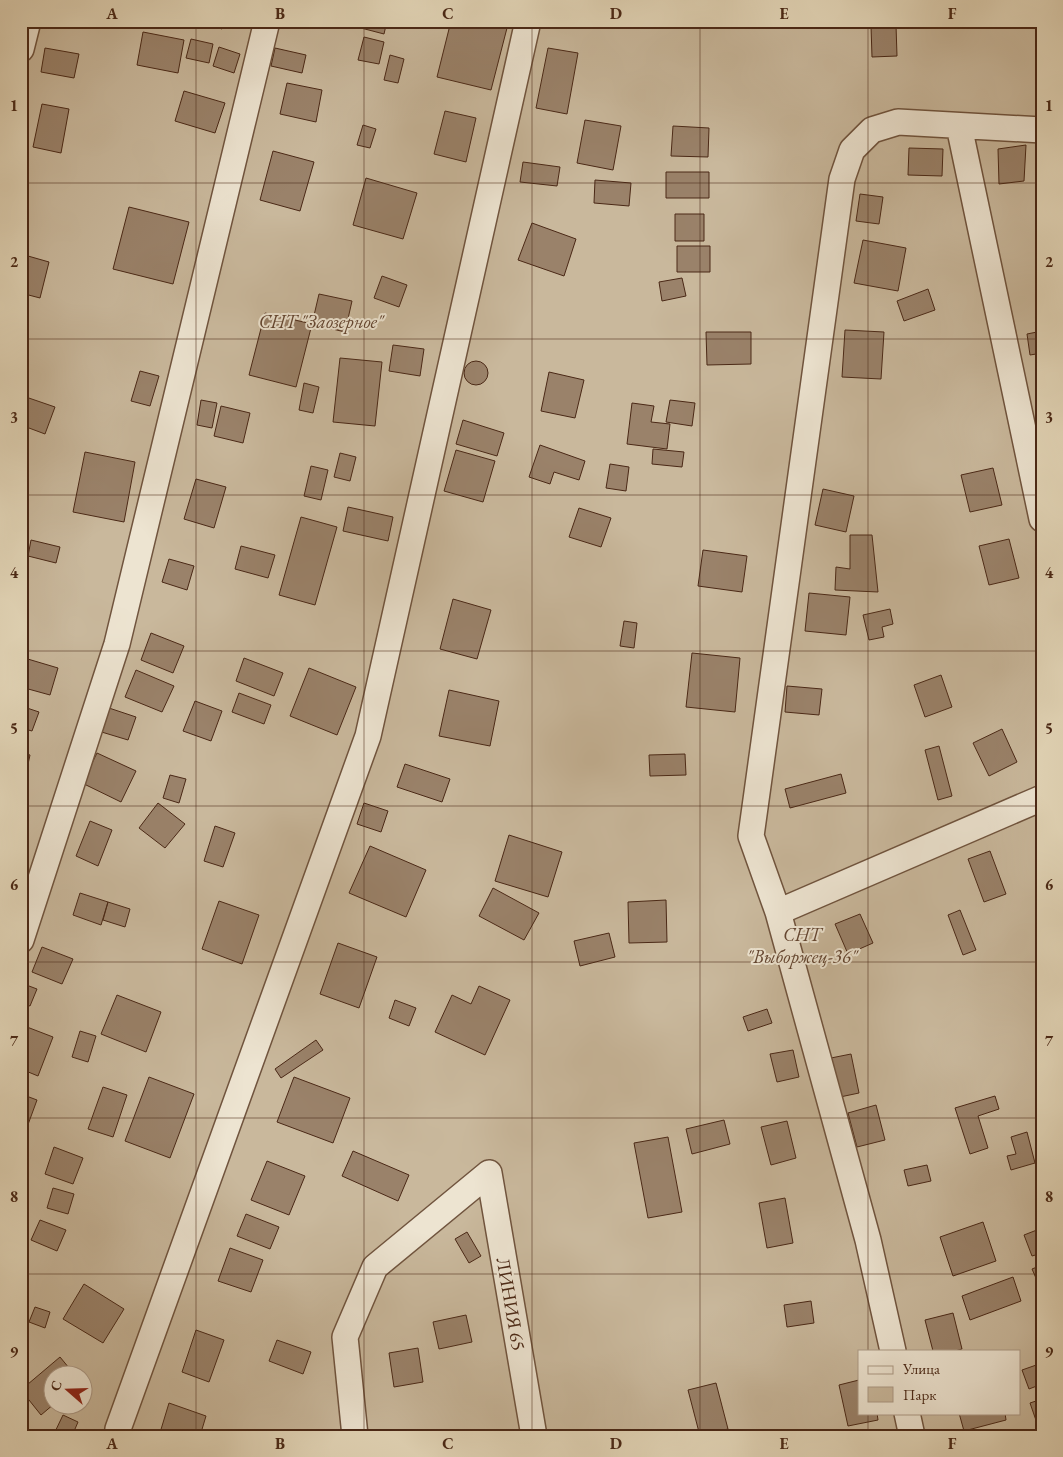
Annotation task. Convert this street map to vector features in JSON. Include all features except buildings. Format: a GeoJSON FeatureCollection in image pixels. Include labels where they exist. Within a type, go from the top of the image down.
{"type":"FeatureCollection","features":[{"type":"Feature","properties":{"kind":"street"},"geometry":{"type":"LineString","coordinates":[[21,49],[28,21]]}},
{"type":"Feature","properties":{"kind":"street"},"geometry":{"type":"LineString","coordinates":[[21,940],[116,644],[267,21]]}},
{"type":"Feature","properties":{"kind":"street"},"geometry":{"type":"LineString","coordinates":[[117,1436],[368,736],[528,21]]}},
{"type":"Feature","properties":{"kind":"street"},"geometry":{"type":"LineString","coordinates":[[893,1350],[868,1240],[778,912],[751,836],[842,178],[852,150],[872,130],[898,122],[1042,130]]}},
{"type":"Feature","properties":{"kind":"street"},"geometry":{"type":"LineString","coordinates":[[959,126],[1042,519]]}},
{"type":"Feature","properties":{"kind":"street"},"geometry":{"type":"LineString","coordinates":[[778,912],[1042,798]]}},
{"type":"Feature","properties":{"kind":"street","name":"ЛИНИЯ 65"},"geometry":{"type":"LineString","coordinates":[[354,1436],[345,1337],[376,1268],[489,1173],[534,1436]]}},
{"type":"Feature","properties":{"kind":"street"},"geometry":{"type":"LineString","coordinates":[[907,1414],[912,1436]]}},
{"type":"Feature","properties":{"kind":"green space"},"geometry":{"type":"Polygon","coordinates":[[[21,21],[1042,21],[1042,1436],[21,1436],[21,21]]]}},
{"type":"Feature","properties":{"kind":"park label","name":"СНТ \"Заозерное\""},"geometry":{"type":"Point","coordinates":[321,321]}},
{"type":"Feature","properties":{"kind":"park label","name":"СНТ \"Выборжец-36\""},"geometry":{"type":"Point","coordinates":[802,945]}}]}
